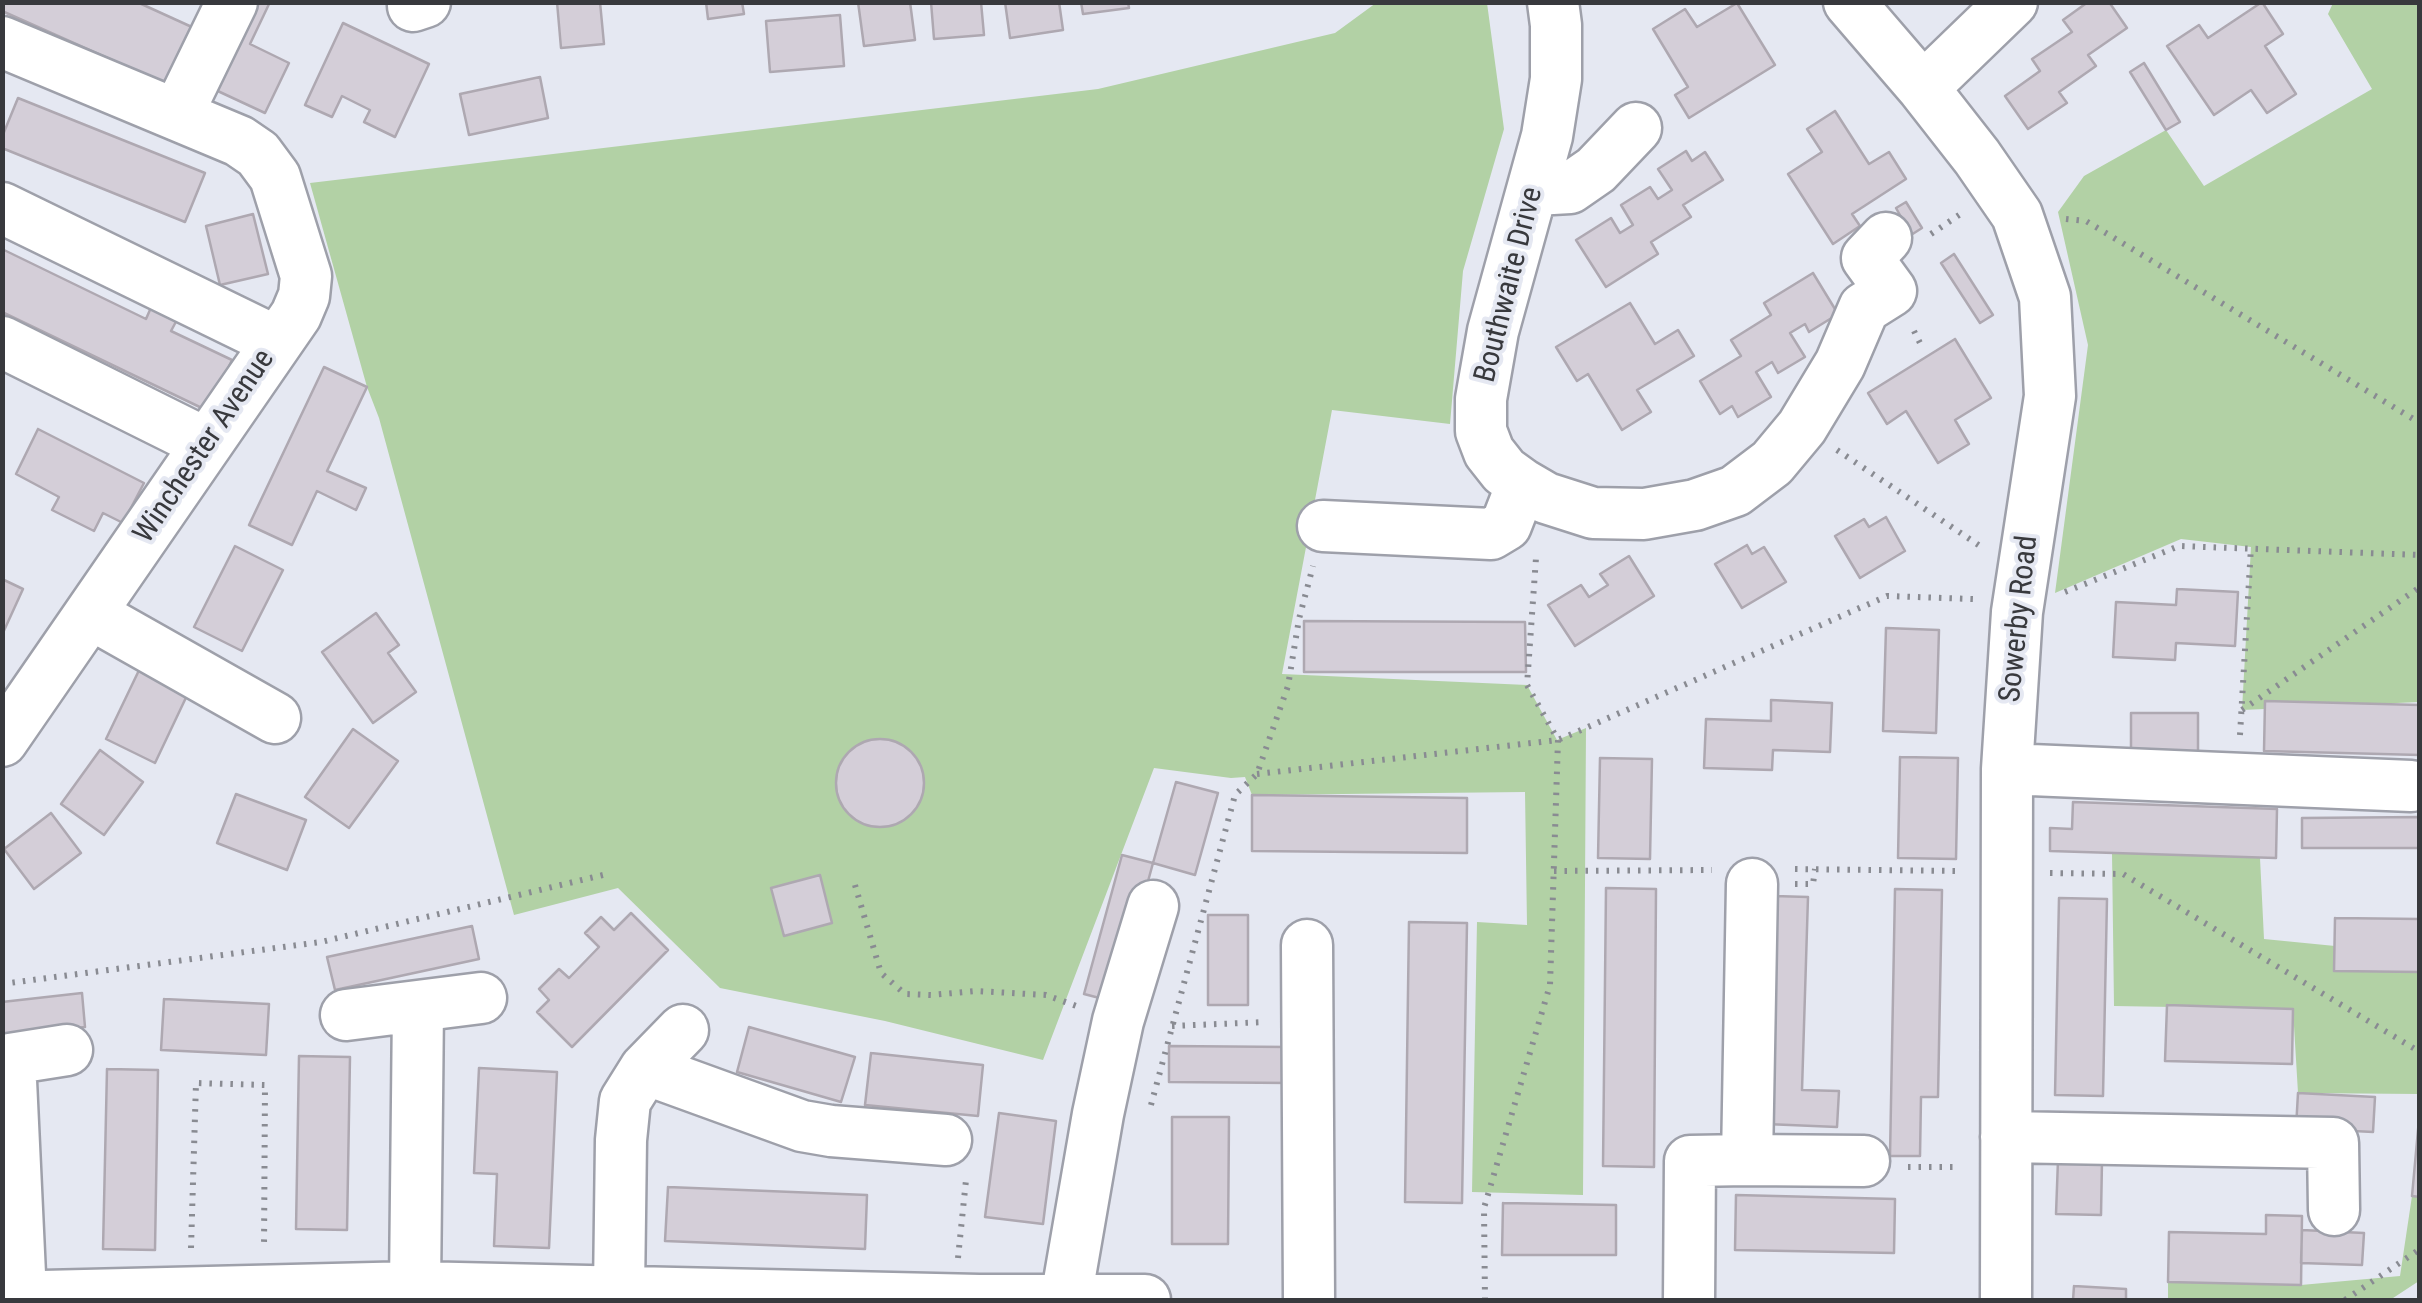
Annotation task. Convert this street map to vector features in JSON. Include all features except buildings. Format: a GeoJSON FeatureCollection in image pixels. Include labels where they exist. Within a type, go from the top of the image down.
{"type":"FeatureCollection","features":[{"type":"Feature","properties":{"kind":"street"},"geometry":{"type":"LineString","coordinates":[[2,42],[177,115],[232,2]]}},
{"type":"Feature","properties":{"kind":"street","name":"Bouthwaite Drive"},"geometry":{"type":"LineString","coordinates":[[1553,2],[1556,79],[1548,136],[1493,331],[1481,399],[1481,431],[1488,452],[1504,471],[1534,491],[1594,513],[1644,514],[1695,505],[1735,491],[1772,464],[1802,428],[1831,380],[1864,308],[1891,291],[1867,258],[1904,239]]}},
{"type":"Feature","properties":{"kind":"street","name":"Sowerby Road"},"geometry":{"type":"LineString","coordinates":[[1849,2],[1923,88],[2017,216],[2046,297],[2050,396],[2020,593],[2007,769],[2006,1300]]}},
{"type":"Feature","properties":{"kind":"street"},"geometry":{"type":"LineString","coordinates":[[1923,88],[2012,2]]}},
{"type":"Feature","properties":{"kind":"street","name":"Winchester Avenue"},"geometry":{"type":"LineString","coordinates":[[2,741],[277,342],[304,296],[306,276],[275,177],[258,154],[239,140],[177,115]]}},
{"type":"Feature","properties":{"kind":"street"},"geometry":{"type":"LineString","coordinates":[[1535,190],[1570,188],[1596,170],[1636,128]]}},
{"type":"Feature","properties":{"kind":"street"},"geometry":{"type":"LineString","coordinates":[[2,208],[277,342]]}},
{"type":"Feature","properties":{"kind":"street"},"geometry":{"type":"LineString","coordinates":[[2,342],[207,444]]}},
{"type":"Feature","properties":{"kind":"street"},"geometry":{"type":"LineString","coordinates":[[1323,526],[1492,534],[1506,525],[1534,491]]}},
{"type":"Feature","properties":{"kind":"street"},"geometry":{"type":"LineString","coordinates":[[91,614],[274,718]]}},
{"type":"Feature","properties":{"kind":"street"},"geometry":{"type":"LineString","coordinates":[[2007,769],[2410,786]]}},
{"type":"Feature","properties":{"kind":"street"},"geometry":{"type":"LineString","coordinates":[[1747,1160],[1752,884]]}},
{"type":"Feature","properties":{"kind":"street"},"geometry":{"type":"LineString","coordinates":[[1066,1299],[1118,1020],[1153,906]]}},
{"type":"Feature","properties":{"kind":"street"},"geometry":{"type":"LineString","coordinates":[[1307,945],[1309,1300]]}},
{"type":"Feature","properties":{"kind":"street"},"geometry":{"type":"LineString","coordinates":[[346,1016],[481,998]]}},
{"type":"Feature","properties":{"kind":"street"},"geometry":{"type":"LineString","coordinates":[[416,1287],[418,1007]]}},
{"type":"Feature","properties":{"kind":"street"},"geometry":{"type":"LineString","coordinates":[[620,1291],[625,1101],[645,1070],[683,1030]]}},
{"type":"Feature","properties":{"kind":"street"},"geometry":{"type":"LineString","coordinates":[[67,1050],[6,1060],[12,1296],[416,1287],[537,1295],[620,1291],[954,1300],[1145,1300]]}},
{"type":"Feature","properties":{"kind":"street"},"geometry":{"type":"LineString","coordinates":[[645,1070],[802,1126],[832,1132],[946,1140]]}},
{"type":"Feature","properties":{"kind":"street"},"geometry":{"type":"LineString","coordinates":[[2006,1152],[2332,1143],[2334,1210]]}},
{"type":"Feature","properties":{"kind":"street"},"geometry":{"type":"LineString","coordinates":[[1689,1300],[1690,1161],[1864,1161]]}},
{"type":"Feature","properties":{"kind":"path"},"geometry":{"type":"LineString","coordinates":[[1904,239],[1972,206],[2017,216],[2086,221],[2420,423]]}},
{"type":"Feature","properties":{"kind":"path"},"geometry":{"type":"LineString","coordinates":[[1869,472],[2020,593]]}},
{"type":"Feature","properties":{"kind":"path"},"geometry":{"type":"LineString","coordinates":[[1485,1300],[1484,1208],[1550,985],[1558,740],[1527,685],[1538,519],[1534,491]]}},
{"type":"Feature","properties":{"kind":"path"},"geometry":{"type":"LineString","coordinates":[[1098,1114],[1148,1115],[1236,794],[1257,774],[1288,686],[1299,620],[1323,526]]}},
{"type":"Feature","properties":{"kind":"path"},"geometry":{"type":"LineString","coordinates":[[1257,774],[1558,740],[1887,596],[1982,599],[2020,593],[2179,546],[2420,555]]}},
{"type":"Feature","properties":{"kind":"path"},"geometry":{"type":"LineString","coordinates":[[2237,778],[2251,547]]}},
{"type":"Feature","properties":{"kind":"path"},"geometry":{"type":"LineString","coordinates":[[2242,710],[2420,587]]}},
{"type":"Feature","properties":{"kind":"path"},"geometry":{"type":"LineString","coordinates":[[2,984],[321,942],[608,874]]}},
{"type":"Feature","properties":{"kind":"path"},"geometry":{"type":"LineString","coordinates":[[855,885],[881,973],[905,994],[976,991],[1046,995],[1118,1020]]}},
{"type":"Feature","properties":{"kind":"path"},"geometry":{"type":"LineString","coordinates":[[1172,1026],[1307,1021]]}},
{"type":"Feature","properties":{"kind":"path"},"geometry":{"type":"LineString","coordinates":[[190,1292],[196,1083],[265,1085],[264,1290]]}},
{"type":"Feature","properties":{"kind":"path"},"geometry":{"type":"LineString","coordinates":[[946,1140],[970,1143],[954,1300]]}},
{"type":"Feature","properties":{"kind":"path"},"geometry":{"type":"LineString","coordinates":[[1864,1161],[1882,1168],[2006,1152]]}},
{"type":"Feature","properties":{"kind":"path"},"geometry":{"type":"LineString","coordinates":[[2345,1300],[2420,1248]]}},
{"type":"Feature","properties":{"kind":"green space"},"geometry":{"type":"Polygon","coordinates":[[[1376,3],[1487,3],[1504,129],[1463,271],[1450,424],[1332,410],[1282,674],[1527,685],[1557,740],[1586,728],[1583,1195],[1472,1192],[1477,922],[1527,925],[1525,792],[1252,795],[1245,777],[1154,768],[1043,1060],[885,1021],[720,988],[618,888],[514,915],[379,418],[310,183],[1098,89],[1335,33],[1376,3]]]}},
{"type":"Feature","properties":{"kind":"green space"},"geometry":{"type":"Polygon","coordinates":[[[2333,3],[2419,3],[2419,702],[2242,710],[2251,547],[2181,539],[2055,593],[2088,345],[2058,212],[2084,176],[2166,130],[2204,186],[2372,89],[2328,14],[2333,3]]]}},
{"type":"Feature","properties":{"kind":"green space"},"geometry":{"type":"Polygon","coordinates":[[[2112,853],[2260,858],[2264,939],[2335,946],[2335,971],[2419,971],[2419,1094],[2298,1093],[2293,1009],[2114,1006],[2112,853]]]}},
{"type":"Feature","properties":{"kind":"green space"},"geometry":{"type":"Polygon","coordinates":[[[2412,1196],[2419,1197],[2419,1281],[2390,1300],[2168,1300],[2168,1282],[2301,1285],[2400,1276],[2412,1196]]]}}]}
